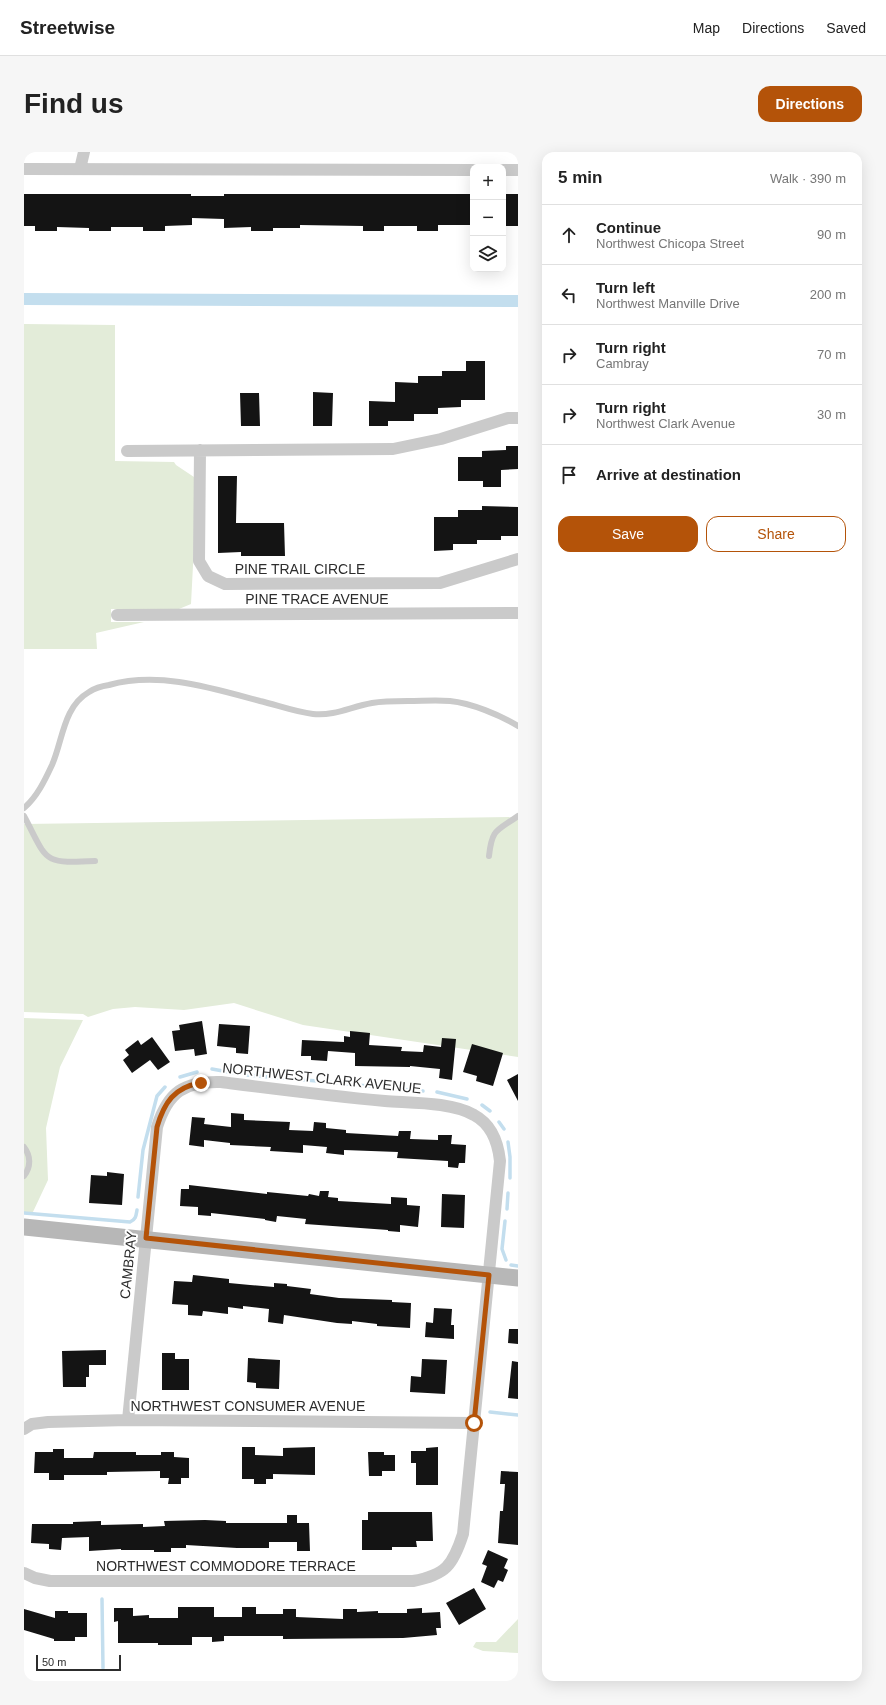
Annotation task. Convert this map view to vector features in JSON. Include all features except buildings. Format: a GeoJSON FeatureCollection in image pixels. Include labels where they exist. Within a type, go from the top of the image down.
{"type":"FeatureCollection","features":[{"type":"Feature","properties":{"kind":"street"},"geometry":{"type":"LineString","coordinates":[[80,169],[84,152]]}},
{"type":"Feature","properties":{"kind":"street"},"geometry":{"type":"LineString","coordinates":[[24,169],[470,170]]}},
{"type":"Feature","properties":{"kind":"street"},"geometry":{"type":"LineString","coordinates":[[506,170],[518,170]]}},
{"type":"Feature","properties":{"kind":"street"},"geometry":{"type":"LineString","coordinates":[[127,451],[393,449],[441,439],[508,418],[518,418]]}},
{"type":"Feature","properties":{"kind":"street","name":"PINE TRAIL CIRCLE"},"geometry":{"type":"LineString","coordinates":[[200,450],[200,561],[208,576],[225,584],[440,583],[518,559]]}},
{"type":"Feature","properties":{"kind":"street","name":"PINE TRACE AVENUE"},"geometry":{"type":"LineString","coordinates":[[117,616],[518,613]]}},
{"type":"Feature","properties":{"kind":"street","name":"NORTHWEST CLARK AVENUE"},"geometry":{"type":"LineString","coordinates":[[162,1113],[166,1104],[181,1089],[197,1083],[208,1082],[446,1106],[468,1111],[488,1126],[495,1139],[499,1154],[489,1275]]}},
{"type":"Feature","properties":{"kind":"street","name":"CAMBRAY"},"geometry":{"type":"LineString","coordinates":[[128,1420],[157,1127],[162,1113]]}},
{"type":"Feature","properties":{"kind":"street"},"geometry":{"type":"LineString","coordinates":[[24,1227],[146,1238],[518,1278]]}},
{"type":"Feature","properties":{"kind":"street"},"geometry":{"type":"LineString","coordinates":[[474,1423],[489,1275]]}},
{"type":"Feature","properties":{"kind":"street","name":"NORTHWEST CONSUMER AVENUE"},"geometry":{"type":"LineString","coordinates":[[24,1429],[32,1424],[48,1422],[128,1420],[474,1423]]}},
{"type":"Feature","properties":{"kind":"street","name":"NORTHWEST COMMODORE TERRACE"},"geometry":{"type":"LineString","coordinates":[[24,1573],[35,1578],[50,1581],[413,1581],[430,1578],[442,1571],[451,1562],[458,1551],[463,1534],[474,1423]]}},
{"type":"Feature","properties":{"kind":"lane"},"geometry":{"type":"LineString","coordinates":[[24,808],[32,802],[52,765],[69,713],[75,704],[87,692],[129,680],[150,679],[177,681],[222,691],[291,710],[326,715],[339,713],[354,707],[373,703],[451,701],[487,712],[518,726]]}},
{"type":"Feature","properties":{"kind":"lane"},"geometry":{"type":"LineString","coordinates":[[24,816],[37,844],[47,857],[56,861],[68,863],[95,861]]}},
{"type":"Feature","properties":{"kind":"lane"},"geometry":{"type":"LineString","coordinates":[[490,856],[491,839],[496,831],[518,816]]}},
{"type":"Feature","properties":{"kind":"lane"},"geometry":{"type":"LineString","coordinates":[[24,1147],[30,1161],[29,1168],[24,1176]]}},
{"type":"Feature","properties":{"kind":"green space"},"geometry":{"type":"Polygon","coordinates":[[[24,324],[115,325],[115,461],[174,462],[194,477],[194,546],[191,604],[179,609],[111,609],[111,622],[144,622],[96,633],[97,649],[24,649],[24,324]]]}},
{"type":"Feature","properties":{"kind":"green space"},"geometry":{"type":"Polygon","coordinates":[[[518,817],[518,1057],[303,1025],[234,1003],[184,1010],[135,1007],[113,1009],[88,1017],[83,1014],[24,1012],[24,824],[518,817]]]}},
{"type":"Feature","properties":{"kind":"green space"},"geometry":{"type":"Polygon","coordinates":[[[24,1018],[83,1020],[60,1067],[46,1128],[48,1180],[32,1214],[24,1214],[24,1018]]]}},
{"type":"Feature","properties":{"kind":"green space"},"geometry":{"type":"Polygon","coordinates":[[[518,1619],[518,1653],[483,1651],[473,1647],[476,1642],[496,1642],[518,1619]]]}},
{"type":"Feature","properties":{"kind":"waterway"},"geometry":{"type":"LineString","coordinates":[[24,299],[518,301]]}},
{"type":"Feature","properties":{"kind":"waterway"},"geometry":{"type":"LineString","coordinates":[[212,1069],[234,1073]]}},
{"type":"Feature","properties":{"kind":"waterway"},"geometry":{"type":"LineString","coordinates":[[180,1077],[197,1072]]}},
{"type":"Feature","properties":{"kind":"waterway"},"geometry":{"type":"LineString","coordinates":[[246,1075],[317,1081]]}},
{"type":"Feature","properties":{"kind":"waterway"},"geometry":{"type":"LineString","coordinates":[[326,1082],[336,1083]]}},
{"type":"Feature","properties":{"kind":"waterway"},"geometry":{"type":"LineString","coordinates":[[346,1084],[379,1087]]}},
{"type":"Feature","properties":{"kind":"waterway"},"geometry":{"type":"LineString","coordinates":[[138,1197],[143,1150],[157,1096],[165,1087]]}},
{"type":"Feature","properties":{"kind":"waterway"},"geometry":{"type":"LineString","coordinates":[[388,1088],[423,1091]]}},
{"type":"Feature","properties":{"kind":"waterway"},"geometry":{"type":"LineString","coordinates":[[437,1092],[467,1099]]}},
{"type":"Feature","properties":{"kind":"waterway"},"geometry":{"type":"LineString","coordinates":[[482,1105],[490,1111]]}},
{"type":"Feature","properties":{"kind":"waterway"},"geometry":{"type":"LineString","coordinates":[[499,1122],[504,1129]]}},
{"type":"Feature","properties":{"kind":"waterway"},"geometry":{"type":"LineString","coordinates":[[508,1142],[510,1178]]}},
{"type":"Feature","properties":{"kind":"waterway"},"geometry":{"type":"LineString","coordinates":[[507,1209],[508,1193]]}},
{"type":"Feature","properties":{"kind":"waterway"},"geometry":{"type":"LineString","coordinates":[[24,1213],[130,1222],[135,1217],[137,1210]]}},
{"type":"Feature","properties":{"kind":"waterway"},"geometry":{"type":"LineString","coordinates":[[505,1221],[502,1249],[506,1260]]}},
{"type":"Feature","properties":{"kind":"waterway"},"geometry":{"type":"LineString","coordinates":[[511,1265],[518,1266]]}},
{"type":"Feature","properties":{"kind":"waterway"},"geometry":{"type":"LineString","coordinates":[[490,1412],[518,1415]]}},
{"type":"Feature","properties":{"kind":"waterway"},"geometry":{"type":"LineString","coordinates":[[102,1599],[103,1668]]}},
{"type":"Feature","properties":{"kind":"route"},"geometry":{"type":"LineString","coordinates":[[201,1083],[181,1089],[173,1096],[166,1104],[157,1127],[146,1238],[489,1275],[474,1423]]}}]}
